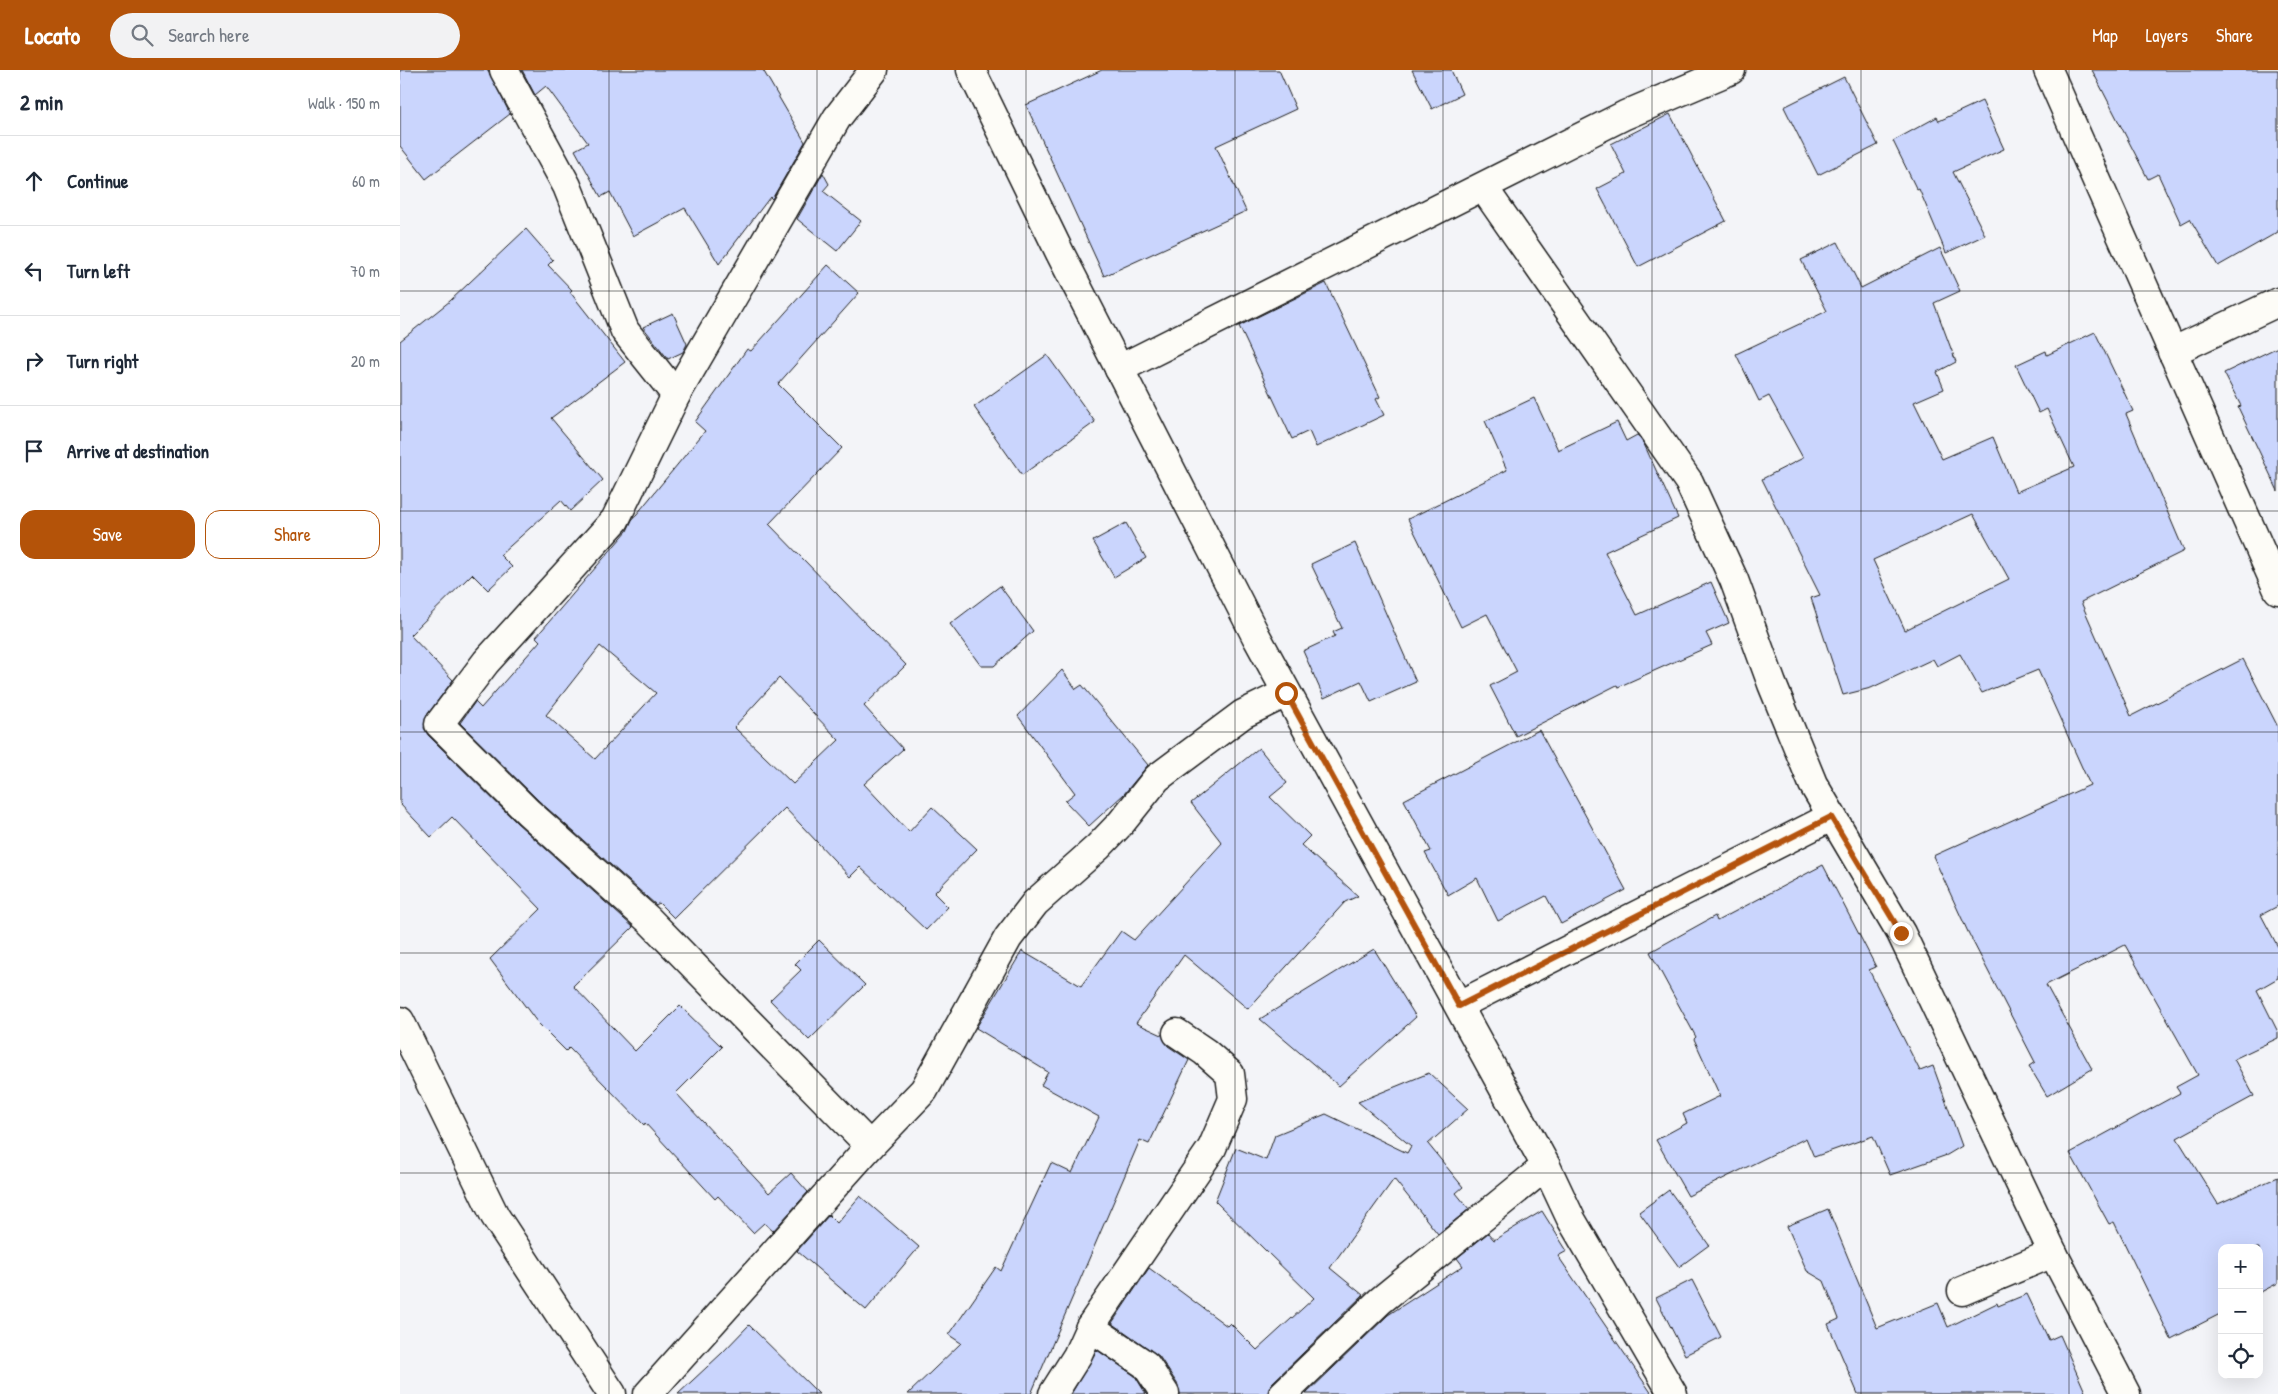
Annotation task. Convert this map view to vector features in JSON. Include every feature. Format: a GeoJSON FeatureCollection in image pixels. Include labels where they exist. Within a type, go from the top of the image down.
{"type":"FeatureCollection","features":[{"type":"Feature","properties":{"kind":"street"},"geometry":{"type":"LineString","coordinates":[[504,70],[567,186],[626,331],[676,395]]}},
{"type":"Feature","properties":{"kind":"street"},"geometry":{"type":"LineString","coordinates":[[870,1146],[649,920],[528,812],[439,724],[486,662],[615,520],[676,395],[837,118],[874,70]]}},
{"type":"Feature","properties":{"kind":"street"},"geometry":{"type":"LineString","coordinates":[[971,70],[1060,253],[1286,693],[1546,1166],[1571,1219],[1673,1394]]}},
{"type":"Feature","properties":{"kind":"street"},"geometry":{"type":"LineString","coordinates":[[1119,369],[1625,115],[1731,70]]}},
{"type":"Feature","properties":{"kind":"street"},"geometry":{"type":"LineString","coordinates":[[2048,70],[2278,590]]}},
{"type":"Feature","properties":{"kind":"street"},"geometry":{"type":"LineString","coordinates":[[1483,187],[1688,482],[1734,580],[1772,684],[1813,784],[1901,933],[2053,1253],[2126,1394]]}},
{"type":"Feature","properties":{"kind":"street"},"geometry":{"type":"LineString","coordinates":[[2172,352],[2278,302]]}},
{"type":"Feature","properties":{"kind":"street"},"geometry":{"type":"LineString","coordinates":[[648,1394],[870,1146],[924,1090],[1008,938],[1035,903],[1104,841],[1157,778],[1243,714],[1286,693]]}},
{"type":"Feature","properties":{"kind":"street"},"geometry":{"type":"LineString","coordinates":[[1459,1006],[1831,817]]}},
{"type":"Feature","properties":{"kind":"street"},"geometry":{"type":"LineString","coordinates":[[400,1021],[495,1216],[612,1394]]}},
{"type":"Feature","properties":{"kind":"street"},"geometry":{"type":"LineString","coordinates":[[1053,1394],[1077,1356],[1090,1327],[1212,1148],[1233,1099],[1230,1074],[1205,1052],[1177,1033]]}},
{"type":"Feature","properties":{"kind":"street"},"geometry":{"type":"LineString","coordinates":[[1283,1394],[1380,1302],[1546,1166]]}},
{"type":"Feature","properties":{"kind":"street"},"geometry":{"type":"LineString","coordinates":[[1962,1291],[2053,1253]]}},
{"type":"Feature","properties":{"kind":"street"},"geometry":{"type":"LineString","coordinates":[[1090,1327],[1146,1365],[1165,1394]]}},
{"type":"Feature","properties":{"kind":"building"},"geometry":{"type":"Polygon","coordinates":[[[400,70],[488,70],[510,114],[426,179],[400,146],[400,70]]]}},
{"type":"Feature","properties":{"kind":"building"},"geometry":{"type":"Polygon","coordinates":[[[522,70],[763,70],[805,142],[772,199],[770,197],[719,264],[685,208],[633,236],[610,192],[601,197],[575,150],[588,143],[546,86],[535,95],[522,70]]]}},
{"type":"Feature","properties":{"kind":"building"},"geometry":{"type":"Polygon","coordinates":[[[1102,70],[1279,70],[1296,109],[1216,146],[1246,211],[1104,276],[1026,105],[1102,70]]]}},
{"type":"Feature","properties":{"kind":"building"},"geometry":{"type":"Polygon","coordinates":[[[1412,70],[1451,70],[1462,94],[1432,109],[1412,70]]]}},
{"type":"Feature","properties":{"kind":"building"},"geometry":{"type":"Polygon","coordinates":[[[2092,70],[2278,70],[2278,232],[2218,266],[2190,219],[2181,224],[2158,174],[2148,179],[2092,70]]]}},
{"type":"Feature","properties":{"kind":"building"},"geometry":{"type":"Polygon","coordinates":[[[1844,77],[1878,145],[1818,175],[1784,107],[1844,77]]]}},
{"type":"Feature","properties":{"kind":"building"},"geometry":{"type":"Polygon","coordinates":[[[1982,101],[2004,149],[1953,172],[1985,235],[1946,253],[1919,189],[1917,190],[1893,141],[1937,117],[1939,121],[1982,101]]]}},
{"type":"Feature","properties":{"kind":"building"},"geometry":{"type":"Polygon","coordinates":[[[1670,114],[1726,221],[1638,267],[1597,189],[1626,174],[1611,144],[1670,114]]]}},
{"type":"Feature","properties":{"kind":"building"},"geometry":{"type":"Polygon","coordinates":[[[823,173],[829,184],[823,191],[861,221],[837,251],[797,219],[823,173]]]}},
{"type":"Feature","properties":{"kind":"building"},"geometry":{"type":"Polygon","coordinates":[[[526,229],[553,260],[548,265],[572,290],[570,292],[625,362],[551,418],[603,480],[570,511],[561,500],[500,555],[512,567],[488,590],[472,574],[410,635],[453,680],[427,715],[424,728],[428,735],[517,823],[633,927],[573,986],[635,1051],[680,1006],[722,1047],[676,1093],[769,1193],[791,1173],[808,1192],[773,1231],[764,1223],[753,1233],[718,1196],[715,1199],[645,1123],[644,1125],[569,1048],[566,1051],[537,1022],[490,959],[541,909],[452,817],[431,837],[400,804],[400,341],[450,301],[526,229]]]}},
{"type":"Feature","properties":{"kind":"building"},"geometry":{"type":"Polygon","coordinates":[[[1838,242],[1861,288],[1940,248],[1960,291],[1934,303],[1956,362],[1937,372],[1944,389],[1914,402],[1942,459],[1993,437],[2016,492],[2074,467],[2047,409],[2039,413],[2016,365],[2046,351],[2047,355],[2095,332],[2133,411],[2126,414],[2184,551],[2081,602],[2131,716],[2243,659],[2278,727],[2278,906],[2261,915],[2278,947],[2278,978],[2257,990],[2278,1032],[2278,1038],[2234,1059],[2254,1096],[2177,1138],[2218,1204],[2278,1177],[2278,1283],[2263,1291],[2263,1244],[2218,1244],[2218,1315],[2171,1339],[2114,1222],[2109,1224],[2070,1153],[2180,1093],[2176,1087],[2198,1075],[2125,945],[2046,985],[2092,1069],[2047,1096],[2029,1066],[2035,1062],[1968,932],[1933,856],[2090,785],[2038,670],[1982,693],[1960,654],[1937,666],[1933,659],[1871,688],[1843,695],[1811,598],[1820,595],[1762,479],[1803,458],[1769,396],[1759,401],[1736,354],[1827,311],[1801,260],[1838,242]],[[1973,514],[1873,560],[1905,630],[2009,579],[1973,514]]]}},
{"type":"Feature","properties":{"kind":"building"},"geometry":{"type":"Polygon","coordinates":[[[828,265],[859,293],[778,384],[842,448],[769,524],[906,665],[864,706],[903,749],[864,784],[909,832],[932,807],[977,849],[934,893],[948,907],[926,930],[860,867],[850,877],[785,808],[674,918],[659,903],[656,905],[539,801],[460,723],[475,702],[481,708],[540,641],[536,637],[627,531],[632,520],[705,431],[695,422],[747,349],[751,351],[828,265]],[[600,646],[546,715],[595,759],[656,693],[600,646]],[[779,678],[734,727],[793,784],[839,740],[779,678]]]}},
{"type":"Feature","properties":{"kind":"building"},"geometry":{"type":"Polygon","coordinates":[[[1326,283],[1380,397],[1376,399],[1384,415],[1316,447],[1309,431],[1292,439],[1239,326],[1326,283]]]}},
{"type":"Feature","properties":{"kind":"building"},"geometry":{"type":"Polygon","coordinates":[[[673,313],[687,344],[683,352],[668,359],[643,327],[673,313]]]}},
{"type":"Feature","properties":{"kind":"building"},"geometry":{"type":"Polygon","coordinates":[[[2278,347],[2278,491],[2238,407],[2241,406],[2224,373],[2278,347]]]}},
{"type":"Feature","properties":{"kind":"building"},"geometry":{"type":"Polygon","coordinates":[[[1047,355],[1095,422],[1022,475],[974,407],[1047,355]]]}},
{"type":"Feature","properties":{"kind":"building"},"geometry":{"type":"Polygon","coordinates":[[[1534,398],[1558,450],[1617,422],[1626,441],[1637,435],[1644,444],[1678,518],[1605,552],[1637,615],[1711,582],[1729,623],[1706,633],[1712,645],[1618,687],[1617,685],[1516,736],[1490,686],[1517,672],[1487,614],[1461,627],[1408,519],[1507,470],[1485,421],[1534,398]]]}},
{"type":"Feature","properties":{"kind":"building"},"geometry":{"type":"Polygon","coordinates":[[[1126,523],[1146,558],[1114,577],[1093,541],[1126,523]]]}},
{"type":"Feature","properties":{"kind":"building"},"geometry":{"type":"Polygon","coordinates":[[[1355,543],[1416,682],[1371,702],[1361,681],[1324,698],[1303,651],[1335,636],[1333,632],[1342,628],[1311,564],[1355,543]]]}},
{"type":"Feature","properties":{"kind":"building"},"geometry":{"type":"Polygon","coordinates":[[[1000,586],[1033,631],[994,666],[981,666],[950,624],[1000,586]]]}},
{"type":"Feature","properties":{"kind":"building"},"geometry":{"type":"Polygon","coordinates":[[[1062,670],[1076,689],[1082,685],[1148,765],[1124,794],[1089,826],[1065,801],[1075,793],[1018,716],[1062,670]]]}},
{"type":"Feature","properties":{"kind":"building"},"geometry":{"type":"Polygon","coordinates":[[[1539,730],[1626,890],[1561,924],[1546,896],[1498,921],[1477,878],[1448,895],[1425,853],[1431,851],[1404,800],[1539,730]]]}},
{"type":"Feature","properties":{"kind":"building"},"geometry":{"type":"Polygon","coordinates":[[[1259,748],[1287,783],[1270,797],[1310,836],[1301,845],[1358,896],[1345,902],[1248,1009],[1184,955],[1136,1023],[1162,1035],[1168,1046],[1189,1060],[1149,1144],[1140,1140],[1031,1394],[908,1394],[961,1343],[949,1335],[996,1267],[1001,1271],[1051,1163],[1072,1173],[1099,1117],[1041,1085],[1048,1072],[976,1028],[1022,951],[1081,986],[1121,931],[1134,940],[1222,843],[1191,803],[1259,748]]]}},
{"type":"Feature","properties":{"kind":"building"},"geometry":{"type":"Polygon","coordinates":[[[1823,865],[1876,967],[1869,970],[1920,1071],[1933,1066],[1962,1146],[1947,1155],[1890,1175],[1873,1136],[1814,1157],[1806,1138],[1688,1196],[1656,1140],[1687,1123],[1683,1114],[1720,1096],[1694,1039],[1696,1037],[1650,952],[1715,916],[1717,921],[1823,865]]]}},
{"type":"Feature","properties":{"kind":"building"},"geometry":{"type":"Polygon","coordinates":[[[819,940],[865,985],[809,1040],[770,1000],[801,970],[795,964],[819,940]]]}},
{"type":"Feature","properties":{"kind":"building"},"geometry":{"type":"Polygon","coordinates":[[[1374,949],[1416,1017],[1339,1086],[1260,1019],[1374,949]]]}},
{"type":"Feature","properties":{"kind":"building"},"geometry":{"type":"Polygon","coordinates":[[[1429,1073],[1468,1109],[1428,1144],[1463,1187],[1456,1193],[1469,1209],[1438,1234],[1394,1179],[1330,1268],[1363,1295],[1272,1383],[1268,1394],[1180,1394],[1178,1385],[1159,1356],[1112,1323],[1149,1268],[1227,1326],[1230,1323],[1257,1350],[1314,1298],[1215,1201],[1236,1148],[1266,1160],[1275,1135],[1326,1114],[1407,1153],[1411,1146],[1358,1102],[1429,1073]]]}},
{"type":"Feature","properties":{"kind":"building"},"geometry":{"type":"Polygon","coordinates":[[[1669,1190],[1709,1245],[1679,1267],[1639,1212],[1669,1190]]]}},
{"type":"Feature","properties":{"kind":"building"},"geometry":{"type":"Polygon","coordinates":[[[860,1196],[919,1247],[866,1310],[797,1251],[829,1215],[837,1223],[860,1196]]]}},
{"type":"Feature","properties":{"kind":"building"},"geometry":{"type":"Polygon","coordinates":[[[1828,1209],[1877,1328],[1938,1303],[1948,1327],[1997,1303],[1998,1306],[2027,1294],[2049,1340],[2060,1335],[2086,1394],[1858,1394],[1828,1324],[1839,1319],[1824,1281],[1807,1271],[1787,1226],[1828,1209]]]}},
{"type":"Feature","properties":{"kind":"building"},"geometry":{"type":"Polygon","coordinates":[[[1542,1211],[1567,1251],[1558,1256],[1652,1394],[1306,1394],[1388,1315],[1463,1266],[1457,1258],[1488,1233],[1494,1240],[1542,1211]]]}},
{"type":"Feature","properties":{"kind":"building"},"geometry":{"type":"Polygon","coordinates":[[[1692,1280],[1721,1337],[1685,1355],[1656,1298],[1692,1280]]]}},
{"type":"Feature","properties":{"kind":"building"},"geometry":{"type":"Polygon","coordinates":[[[749,1325],[819,1394],[678,1394],[722,1353],[749,1325]]]}},
{"type":"Feature","properties":{"kind":"building"},"geometry":{"type":"Polygon","coordinates":[[[1097,1350],[1135,1376],[1146,1394],[1071,1394],[1097,1350]]]}},
{"type":"Feature","properties":{"kind":"route"},"geometry":{"type":"LineString","coordinates":[[1286,693],[1459,1006],[1831,817],[1901,933]]}}]}
